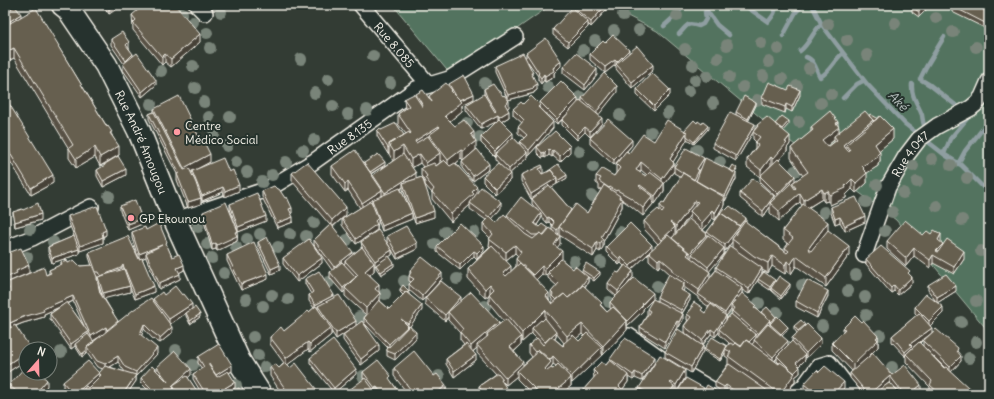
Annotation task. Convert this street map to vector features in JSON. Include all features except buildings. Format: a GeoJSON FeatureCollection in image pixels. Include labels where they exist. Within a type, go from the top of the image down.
{"type":"FeatureCollection","features":[{"type":"Feature","properties":{"kind":"main road","name":"Rue André Amougou"},"geometry":{"type":"LineString","coordinates":[[63,5],[68,9],[106,65],[138,131],[239,361],[260,394]]}},
{"type":"Feature","properties":{"kind":"street","name":"Rue 8.085"},"geometry":{"type":"LineString","coordinates":[[361,5],[429,85]]}},
{"type":"Feature","properties":{"kind":"street","name":"Rue 8.135"},"geometry":{"type":"LineString","coordinates":[[176,220],[268,190],[313,162],[416,88],[449,79],[515,37]]}},
{"type":"Feature","properties":{"kind":"street","name":"Rue 4.047"},"geometry":{"type":"LineString","coordinates":[[864,255],[888,187],[918,139],[937,126],[972,108],[982,97],[989,81]]}},
{"type":"Feature","properties":{"kind":"street"},"geometry":{"type":"LineString","coordinates":[[5,249],[32,238],[91,207]]}},
{"type":"Feature","properties":{"kind":"street"},"geometry":{"type":"LineString","coordinates":[[574,392],[629,336],[670,365],[719,394]]}},
{"type":"Feature","properties":{"kind":"street"},"geometry":{"type":"LineString","coordinates":[[795,394],[805,385],[819,366],[829,363],[853,394]]}},
{"type":"Feature","properties":{"kind":"green space"},"geometry":{"type":"Polygon","coordinates":[[[393,5],[551,5],[451,75],[393,5]]]}},
{"type":"Feature","properties":{"kind":"green space"},"geometry":{"type":"Polygon","coordinates":[[[606,5],[989,5],[989,332],[896,220],[779,133],[657,31],[606,5]]]}},
{"type":"Feature","properties":{"kind":"waterway"},"geometry":{"type":"LineString","coordinates":[[652,8],[656,5]]}},
{"type":"Feature","properties":{"kind":"waterway"},"geometry":{"type":"LineString","coordinates":[[664,26],[684,5]]}},
{"type":"Feature","properties":{"kind":"waterway"},"geometry":{"type":"LineString","coordinates":[[744,5],[768,22],[775,12],[775,5]]}},
{"type":"Feature","properties":{"kind":"waterway"},"geometry":{"type":"LineString","coordinates":[[783,36],[796,12],[803,5]]}},
{"type":"Feature","properties":{"kind":"waterway","name":"Aké"},"geometry":{"type":"LineString","coordinates":[[812,5],[822,25],[867,84],[905,124],[945,155],[961,165],[989,193]]}},
{"type":"Feature","properties":{"kind":"waterway"},"geometry":{"type":"LineString","coordinates":[[707,11],[717,25],[729,35]]}},
{"type":"Feature","properties":{"kind":"waterway"},"geometry":{"type":"LineString","coordinates":[[679,34],[689,24],[699,26],[703,24],[706,19],[705,12]]}},
{"type":"Feature","properties":{"kind":"waterway"},"geometry":{"type":"LineString","coordinates":[[800,51],[821,24]]}},
{"type":"Feature","properties":{"kind":"waterway"},"geometry":{"type":"LineString","coordinates":[[944,37],[920,79],[958,107]]}},
{"type":"Feature","properties":{"kind":"waterway"},"geometry":{"type":"LineString","coordinates":[[806,57],[811,60],[820,77],[827,72],[843,53]]}},
{"type":"Feature","properties":{"kind":"waterway"},"geometry":{"type":"LineString","coordinates":[[843,98],[857,84],[863,81]]}},
{"type":"Feature","properties":{"kind":"waterway"},"geometry":{"type":"LineString","coordinates":[[912,84],[914,97],[927,131]]}},
{"type":"Feature","properties":{"kind":"waterway"},"geometry":{"type":"LineString","coordinates":[[944,154],[950,139],[970,115]]}},
{"type":"Feature","properties":{"kind":"waterway"},"geometry":{"type":"LineString","coordinates":[[958,164],[965,151],[989,121]]}},
{"type":"Feature","properties":{"kind":"place","name":"Centre Médico Social"},"geometry":{"type":"Point","coordinates":[177,132]}},
{"type":"Feature","properties":{"kind":"place","name":"GP Ekounou"},"geometry":{"type":"Point","coordinates":[131,218]}}]}
